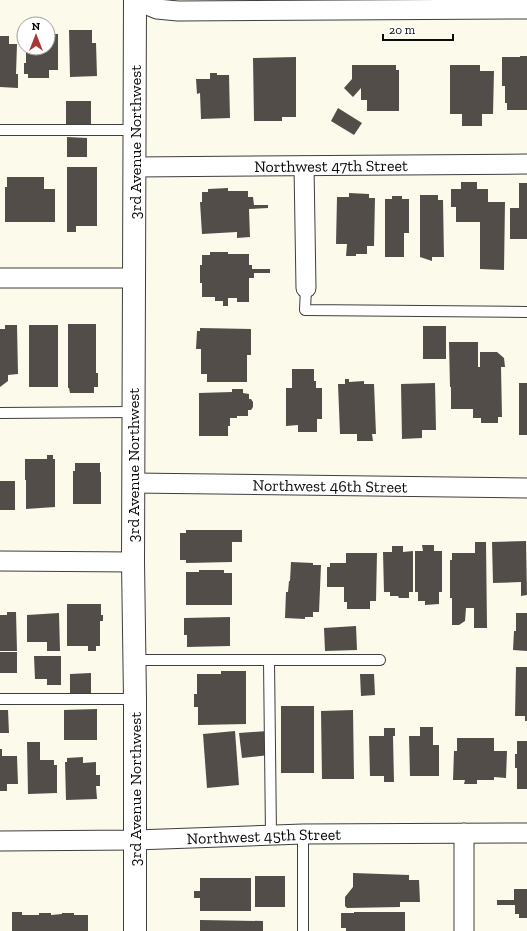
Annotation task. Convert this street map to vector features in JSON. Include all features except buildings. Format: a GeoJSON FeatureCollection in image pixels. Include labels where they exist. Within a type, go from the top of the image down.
{"type":"FeatureCollection","features":[{"type":"Feature","properties":{"kind":"street"},"geometry":{"type":"LineString","coordinates":[[135,0],[157,9],[178,11],[527,9]]}},
{"type":"Feature","properties":{"kind":"street","name":"3rd Avenue Northwest"},"geometry":{"type":"LineString","coordinates":[[135,0],[133,412],[135,931]]}},
{"type":"Feature","properties":{"kind":"street","name":"Northwest 47th Street"},"geometry":{"type":"LineString","coordinates":[[134,167],[527,164]]}},
{"type":"Feature","properties":{"kind":"street"},"geometry":{"type":"LineString","coordinates":[[304,166],[306,288]]}},
{"type":"Feature","properties":{"kind":"street"},"geometry":{"type":"LineString","coordinates":[[0,278],[134,278]]}},
{"type":"Feature","properties":{"kind":"street","name":"Northwest 46th Street"},"geometry":{"type":"LineString","coordinates":[[133,483],[527,488]]}},
{"type":"Feature","properties":{"kind":"street"},"geometry":{"type":"LineString","coordinates":[[0,561],[133,562]]}},
{"type":"Feature","properties":{"kind":"street"},"geometry":{"type":"LineString","coordinates":[[464,833],[464,931]]}},
{"type":"Feature","properties":{"kind":"street","name":"Northwest 45th Street"},"geometry":{"type":"LineString","coordinates":[[0,842],[135,840],[303,834],[527,833]]}},
{"type":"Feature","properties":{"kind":"lane"},"geometry":{"type":"LineString","coordinates":[[0,130],[134,130]]}},
{"type":"Feature","properties":{"kind":"lane"},"geometry":{"type":"LineString","coordinates":[[306,288],[305,310],[527,312]]}},
{"type":"Feature","properties":{"kind":"lane"},"geometry":{"type":"LineString","coordinates":[[0,413],[133,412]]}},
{"type":"Feature","properties":{"kind":"lane"},"geometry":{"type":"LineString","coordinates":[[134,660],[380,660]]}},
{"type":"Feature","properties":{"kind":"lane"},"geometry":{"type":"LineString","coordinates":[[269,660],[271,835]]}},
{"type":"Feature","properties":{"kind":"lane"},"geometry":{"type":"LineString","coordinates":[[0,699],[135,699]]}},
{"type":"Feature","properties":{"kind":"lane"},"geometry":{"type":"LineString","coordinates":[[303,834],[303,931]]}}]}
